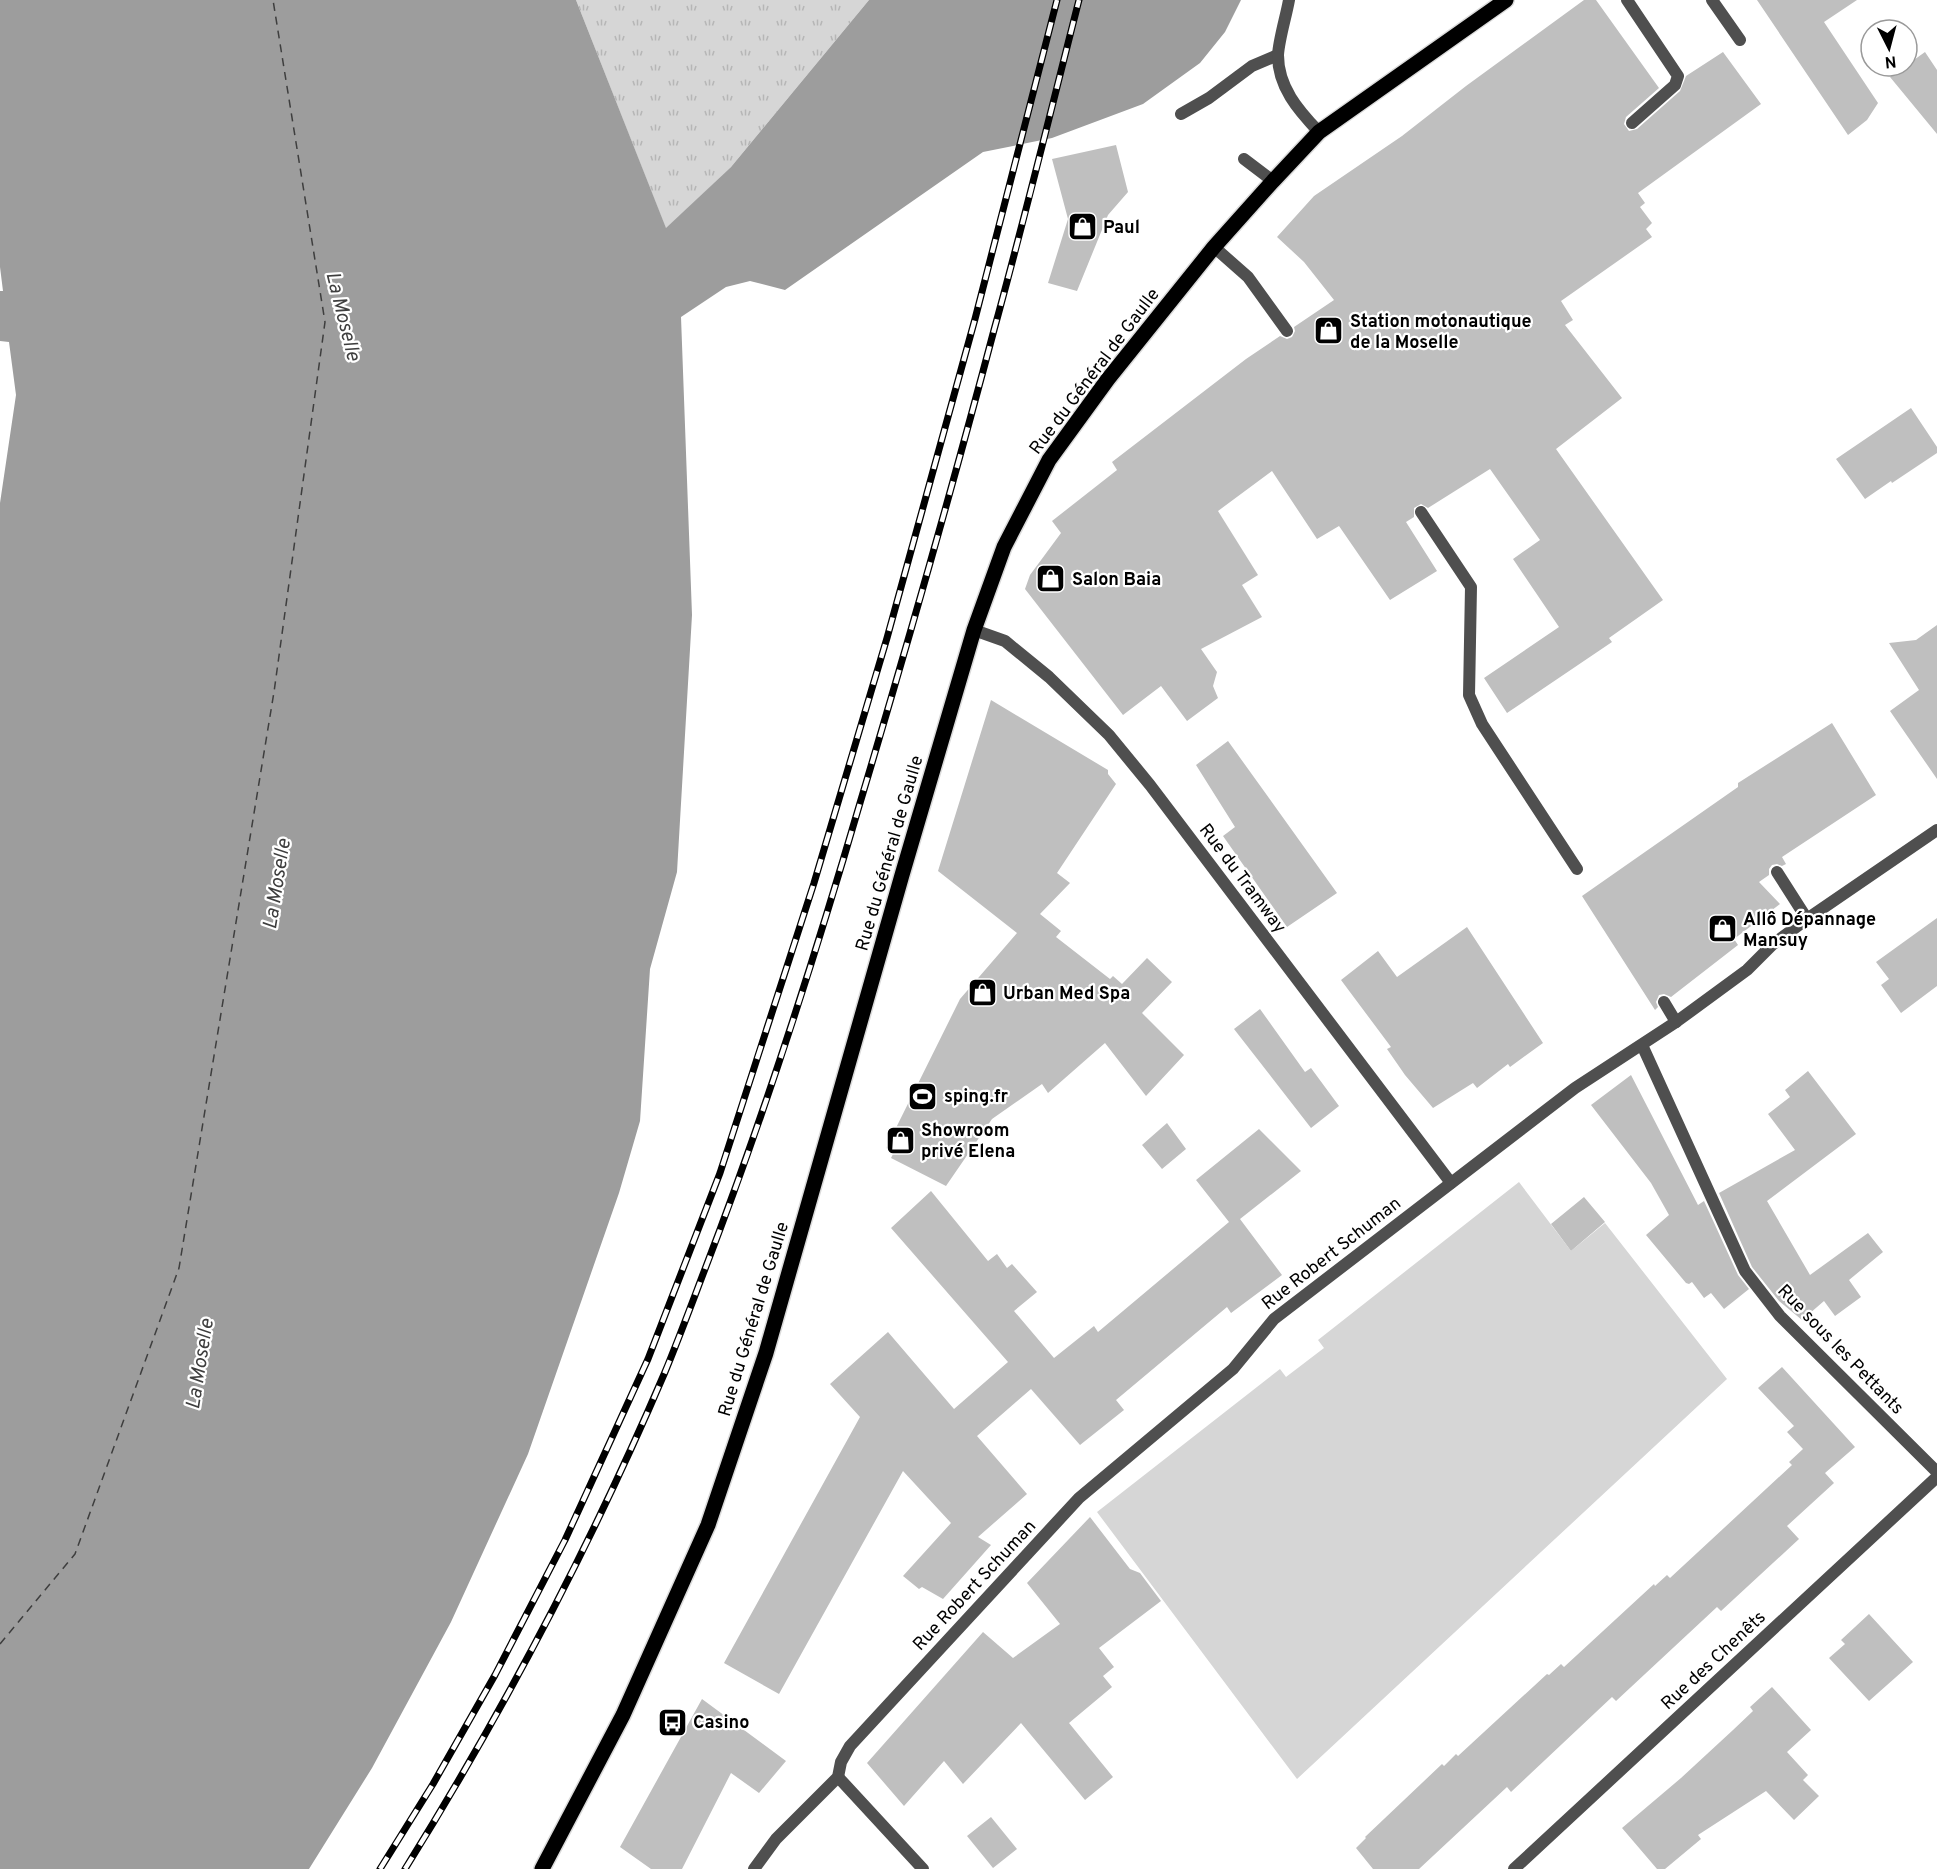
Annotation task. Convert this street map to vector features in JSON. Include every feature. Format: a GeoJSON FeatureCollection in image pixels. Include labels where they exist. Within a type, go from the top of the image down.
{"type":"FeatureCollection","features":[{"type":"Feature","properties":{"kind":"main road","name":"Rue du Général de Gaulle"},"geometry":{"type":"LineString","coordinates":[[542,1869],[622,1715],[708,1525],[766,1353],[974,630],[1004,547],[1049,460],[1108,379],[1214,247],[1272,181],[1319,132],[1506,0]]}},
{"type":"Feature","properties":{"kind":"street"},"geometry":{"type":"LineString","coordinates":[[1289,0],[1278,55],[1283,85],[1304,116],[1319,132]]}},
{"type":"Feature","properties":{"kind":"street"},"geometry":{"type":"LineString","coordinates":[[1627,0],[1678,76],[1675,85],[1632,123]]}},
{"type":"Feature","properties":{"kind":"street"},"geometry":{"type":"LineString","coordinates":[[1712,0],[1740,40]]}},
{"type":"Feature","properties":{"kind":"street"},"geometry":{"type":"LineString","coordinates":[[1181,114],[1209,98],[1252,66],[1278,55]]}},
{"type":"Feature","properties":{"kind":"street"},"geometry":{"type":"LineString","coordinates":[[1244,159],[1272,181]]}},
{"type":"Feature","properties":{"kind":"street"},"geometry":{"type":"LineString","coordinates":[[1214,247],[1248,277],[1287,331]]}},
{"type":"Feature","properties":{"kind":"street"},"geometry":{"type":"LineString","coordinates":[[1421,512],[1471,587],[1469,695],[1473,705],[1482,724],[1577,869]]}},
{"type":"Feature","properties":{"kind":"street","name":"Rue du Tramway"},"geometry":{"type":"LineString","coordinates":[[974,630],[1005,641],[1049,677],[1109,735],[1150,785],[1451,1183]]}},
{"type":"Feature","properties":{"kind":"street","name":"Rue Robert Schuman"},"geometry":{"type":"LineString","coordinates":[[754,1869],[776,1839],[838,1777],[841,1762],[850,1746],[1079,1498],[1233,1369],[1274,1319],[1575,1088],[1676,1022],[1747,970],[1772,945],[1807,919],[1937,830]]}},
{"type":"Feature","properties":{"kind":"street"},"geometry":{"type":"LineString","coordinates":[[1777,872],[1807,919]]}},
{"type":"Feature","properties":{"kind":"street"},"geometry":{"type":"LineString","coordinates":[[1664,1002],[1676,1022]]}},
{"type":"Feature","properties":{"kind":"street","name":"Rue sous les Pettants"},"geometry":{"type":"LineString","coordinates":[[1642,1045],[1745,1271],[1780,1316],[1937,1474]]}},
{"type":"Feature","properties":{"kind":"street","name":"Rue des Chenêts"},"geometry":{"type":"LineString","coordinates":[[1514,1869],[1937,1474]]}},
{"type":"Feature","properties":{"kind":"street"},"geometry":{"type":"LineString","coordinates":[[838,1777],[923,1869]]}},
{"type":"Feature","properties":{"kind":"green space"},"geometry":{"type":"Polygon","coordinates":[[[576,0],[869,0],[731,167],[666,229],[576,0]]]}},
{"type":"Feature","properties":{"kind":"green space"},"geometry":{"type":"Polygon","coordinates":[[[1519,1182],[1571,1251],[1605,1223],[1727,1379],[1297,1779],[1097,1512],[1280,1369],[1286,1377],[1324,1348],[1318,1340],[1519,1182]]]}},
{"type":"Feature","properties":{"kind":"water","name":"La Moselle"},"geometry":{"type":"Polygon","coordinates":[[[0,0],[576,0],[666,228],[731,167],[869,0],[1241,0],[1225,32],[1200,63],[1143,104],[1052,138],[983,152],[785,290],[750,281],[726,287],[681,317],[692,615],[677,872],[650,969],[640,1121],[619,1193],[528,1454],[451,1622],[372,1768],[309,1869],[0,1869],[0,503],[16,395],[9,342],[0,341],[0,291],[3,291],[0,267],[0,0]]]}},
{"type":"Feature","properties":{"kind":"building"},"geometry":{"type":"Polygon","coordinates":[[[1584,0],[1596,0],[1659,88],[1626,117],[1624,124],[1629,131],[1637,129],[1680,91],[1686,76],[1723,52],[1761,104],[1638,193],[1645,203],[1640,207],[1652,223],[1646,229],[1652,237],[1561,301],[1573,320],[1565,325],[1622,398],[1556,449],[1663,600],[1609,638],[1612,642],[1507,713],[1484,678],[1559,627],[1513,559],[1540,540],[1490,469],[1428,508],[1421,504],[1414,508],[1414,517],[1406,522],[1437,571],[1390,600],[1339,526],[1317,539],[1272,471],[1218,511],[1258,575],[1242,585],[1262,617],[1201,649],[1217,672],[1213,686],[1218,698],[1187,721],[1161,686],[1123,715],[1025,589],[1030,575],[1061,533],[1052,521],[1117,470],[1112,462],[1246,359],[1280,336],[1287,339],[1292,337],[1294,327],[1334,300],[1304,262],[1277,237],[1314,196],[1402,136],[1584,0]]]}},
{"type":"Feature","properties":{"kind":"building"},"geometry":{"type":"Polygon","coordinates":[[[1757,0],[1857,0],[1824,22],[1859,74],[1859,78],[1861,78],[1878,103],[1867,120],[1848,135],[1757,0]]]}},
{"type":"Feature","properties":{"kind":"building"},"geometry":{"type":"Polygon","coordinates":[[[1925,52],[1937,70],[1937,134],[1891,78],[1919,78],[1919,56],[1925,52]]]}},
{"type":"Feature","properties":{"kind":"building"},"geometry":{"type":"Polygon","coordinates":[[[1116,145],[1128,192],[1108,215],[1077,291],[1048,283],[1068,219],[1052,159],[1116,145]]]}},
{"type":"Feature","properties":{"kind":"building"},"geometry":{"type":"Polygon","coordinates":[[[1911,408],[1937,447],[1937,453],[1865,499],[1836,459],[1911,408]]]}},
{"type":"Feature","properties":{"kind":"building"},"geometry":{"type":"Polygon","coordinates":[[[1937,625],[1937,779],[1890,711],[1919,690],[1889,643],[1916,640],[1937,625]]]}},
{"type":"Feature","properties":{"kind":"building"},"geometry":{"type":"Polygon","coordinates":[[[991,700],[1108,770],[1108,774],[1116,784],[1057,873],[1070,883],[1040,914],[1061,931],[1056,937],[1110,979],[1113,976],[1122,984],[1147,958],[1172,982],[1142,1013],[1184,1055],[1146,1096],[1105,1043],[1048,1093],[1042,1084],[992,1119],[946,1186],[891,1158],[894,1152],[886,1148],[960,999],[1017,933],[938,871],[991,700]]]}},
{"type":"Feature","properties":{"kind":"building"},"geometry":{"type":"Polygon","coordinates":[[[1832,723],[1876,795],[1782,857],[1786,864],[1772,865],[1769,875],[1759,882],[1780,904],[1734,939],[1738,945],[1671,997],[1664,994],[1659,995],[1656,1002],[1658,1007],[1655,1010],[1582,896],[1738,787],[1738,783],[1832,723]]]}},
{"type":"Feature","properties":{"kind":"building"},"geometry":{"type":"Polygon","coordinates":[[[1228,741],[1337,893],[1287,927],[1223,836],[1235,827],[1196,765],[1228,741]]]}},
{"type":"Feature","properties":{"kind":"building"},"geometry":{"type":"Polygon","coordinates":[[[1937,918],[1937,986],[1901,1013],[1881,985],[1889,979],[1876,962],[1937,918]]]}},
{"type":"Feature","properties":{"kind":"building"},"geometry":{"type":"Polygon","coordinates":[[[1467,927],[1543,1043],[1510,1067],[1508,1064],[1477,1088],[1473,1083],[1433,1108],[1405,1075],[1387,1049],[1391,1047],[1341,980],[1378,951],[1397,977],[1467,927]]]}},
{"type":"Feature","properties":{"kind":"building"},"geometry":{"type":"Polygon","coordinates":[[[1260,1009],[1305,1072],[1311,1068],[1339,1106],[1311,1128],[1234,1029],[1260,1009]]]}},
{"type":"Feature","properties":{"kind":"building"},"geometry":{"type":"Polygon","coordinates":[[[1808,1071],[1856,1134],[1767,1201],[1810,1275],[1868,1233],[1883,1252],[1849,1280],[1861,1297],[1835,1316],[1824,1301],[1802,1320],[1779,1301],[1752,1267],[1719,1193],[1795,1150],[1768,1114],[1790,1097],[1785,1090],[1808,1071]]]}},
{"type":"Feature","properties":{"kind":"building"},"geometry":{"type":"Polygon","coordinates":[[[1631,1075],[1698,1205],[1704,1201],[1738,1275],[1749,1289],[1724,1309],[1711,1293],[1704,1298],[1692,1282],[1686,1283],[1646,1235],[1669,1215],[1651,1183],[1591,1105],[1631,1075]]]}},
{"type":"Feature","properties":{"kind":"building"},"geometry":{"type":"Polygon","coordinates":[[[1167,1123],[1186,1149],[1162,1169],[1142,1145],[1167,1123]]]}},
{"type":"Feature","properties":{"kind":"building"},"geometry":{"type":"Polygon","coordinates":[[[1259,1129],[1301,1171],[1240,1219],[1282,1275],[1231,1313],[1227,1307],[1116,1400],[1124,1410],[1080,1445],[1031,1389],[977,1436],[1027,1494],[978,1537],[991,1545],[943,1599],[922,1587],[919,1589],[903,1576],[951,1523],[903,1471],[779,1694],[724,1663],[860,1417],[830,1384],[888,1332],[954,1409],[1008,1362],[891,1228],[931,1191],[988,1261],[997,1254],[1007,1268],[1012,1264],[1037,1292],[1014,1311],[1054,1358],[1094,1326],[1098,1332],[1229,1222],[1196,1180],[1259,1129]]]}},
{"type":"Feature","properties":{"kind":"building"},"geometry":{"type":"Polygon","coordinates":[[[1584,1197],[1605,1222],[1571,1251],[1551,1224],[1584,1197]]]}},
{"type":"Feature","properties":{"kind":"building"},"geometry":{"type":"Polygon","coordinates":[[[1782,1367],[1855,1447],[1825,1473],[1834,1483],[1787,1526],[1799,1539],[1721,1611],[1717,1607],[1616,1701],[1612,1697],[1511,1792],[1507,1787],[1419,1869],[1373,1869],[1356,1848],[1365,1837],[1442,1764],[1444,1766],[1456,1754],[1458,1756],[1547,1674],[1549,1675],[1561,1664],[1564,1667],[1654,1584],[1655,1586],[1667,1575],[1670,1578],[1792,1465],[1789,1462],[1803,1449],[1787,1432],[1794,1426],[1758,1388],[1782,1367]]]}},
{"type":"Feature","properties":{"kind":"building"},"geometry":{"type":"Polygon","coordinates":[[[1090,1517],[1130,1569],[1140,1573],[1161,1601],[1099,1648],[1114,1667],[1103,1676],[1112,1687],[1069,1723],[1113,1777],[1085,1800],[1021,1723],[963,1784],[944,1761],[904,1806],[867,1763],[983,1632],[1013,1658],[1060,1624],[1027,1583],[1090,1517]]]}},
{"type":"Feature","properties":{"kind":"building"},"geometry":{"type":"Polygon","coordinates":[[[1869,1614],[1913,1662],[1869,1701],[1829,1658],[1845,1644],[1841,1640],[1869,1614]]]}},
{"type":"Feature","properties":{"kind":"building"},"geometry":{"type":"Polygon","coordinates":[[[1772,1687],[1811,1730],[1787,1752],[1808,1775],[1803,1780],[1819,1796],[1794,1820],[1766,1791],[1698,1835],[1701,1839],[1665,1869],[1657,1869],[1622,1828],[1733,1730],[1753,1711],[1750,1707],[1772,1687]]]}},
{"type":"Feature","properties":{"kind":"building"},"geometry":{"type":"Polygon","coordinates":[[[702,1699],[786,1761],[759,1793],[731,1773],[682,1869],[651,1869],[620,1847],[702,1699]]]}},
{"type":"Feature","properties":{"kind":"building"},"geometry":{"type":"Polygon","coordinates":[[[991,1817],[1017,1849],[993,1868],[967,1836],[991,1817]]]}},
{"type":"Feature","properties":{"kind":"ferry route"},"geometry":{"type":"LineString","coordinates":[[0,1644],[75,1554],[179,1268],[274,692],[325,322],[273,0]]}},
{"type":"Feature","properties":{"kind":"railway"},"geometry":{"type":"LineString","coordinates":[[380,1869],[433,1784],[495,1675],[565,1540],[648,1359],[720,1173],[814,883],[887,638],[975,319],[1057,0]]}},
{"type":"Feature","properties":{"kind":"railway"},"geometry":{"type":"LineString","coordinates":[[405,1869],[477,1749],[511,1687],[607,1500],[670,1359],[748,1154],[825,921],[912,626],[1027,207],[1079,0]]}},
{"type":"Feature","properties":{"kind":"place","name":"Paul"},"geometry":{"type":"Point","coordinates":[1082,227]}},
{"type":"Feature","properties":{"kind":"place","name":"Station motonautique de la Moselle"},"geometry":{"type":"Point","coordinates":[1329,331]}},
{"type":"Feature","properties":{"kind":"place","name":"Salon Baia"},"geometry":{"type":"Point","coordinates":[1051,579]}},
{"type":"Feature","properties":{"kind":"place","name":"Allô Dépannage Mansuy"},"geometry":{"type":"Point","coordinates":[1722,929]}},
{"type":"Feature","properties":{"kind":"place","name":"Urban Med Spa"},"geometry":{"type":"Point","coordinates":[982,993]}},
{"type":"Feature","properties":{"kind":"place","name":"sping.fr"},"geometry":{"type":"Point","coordinates":[923,1096]}},
{"type":"Feature","properties":{"kind":"place","name":"Showroom privé Elena"},"geometry":{"type":"Point","coordinates":[900,1140]}},
{"type":"Feature","properties":{"kind":"place","name":"Casino"},"geometry":{"type":"Point","coordinates":[672,1722]}}]}
